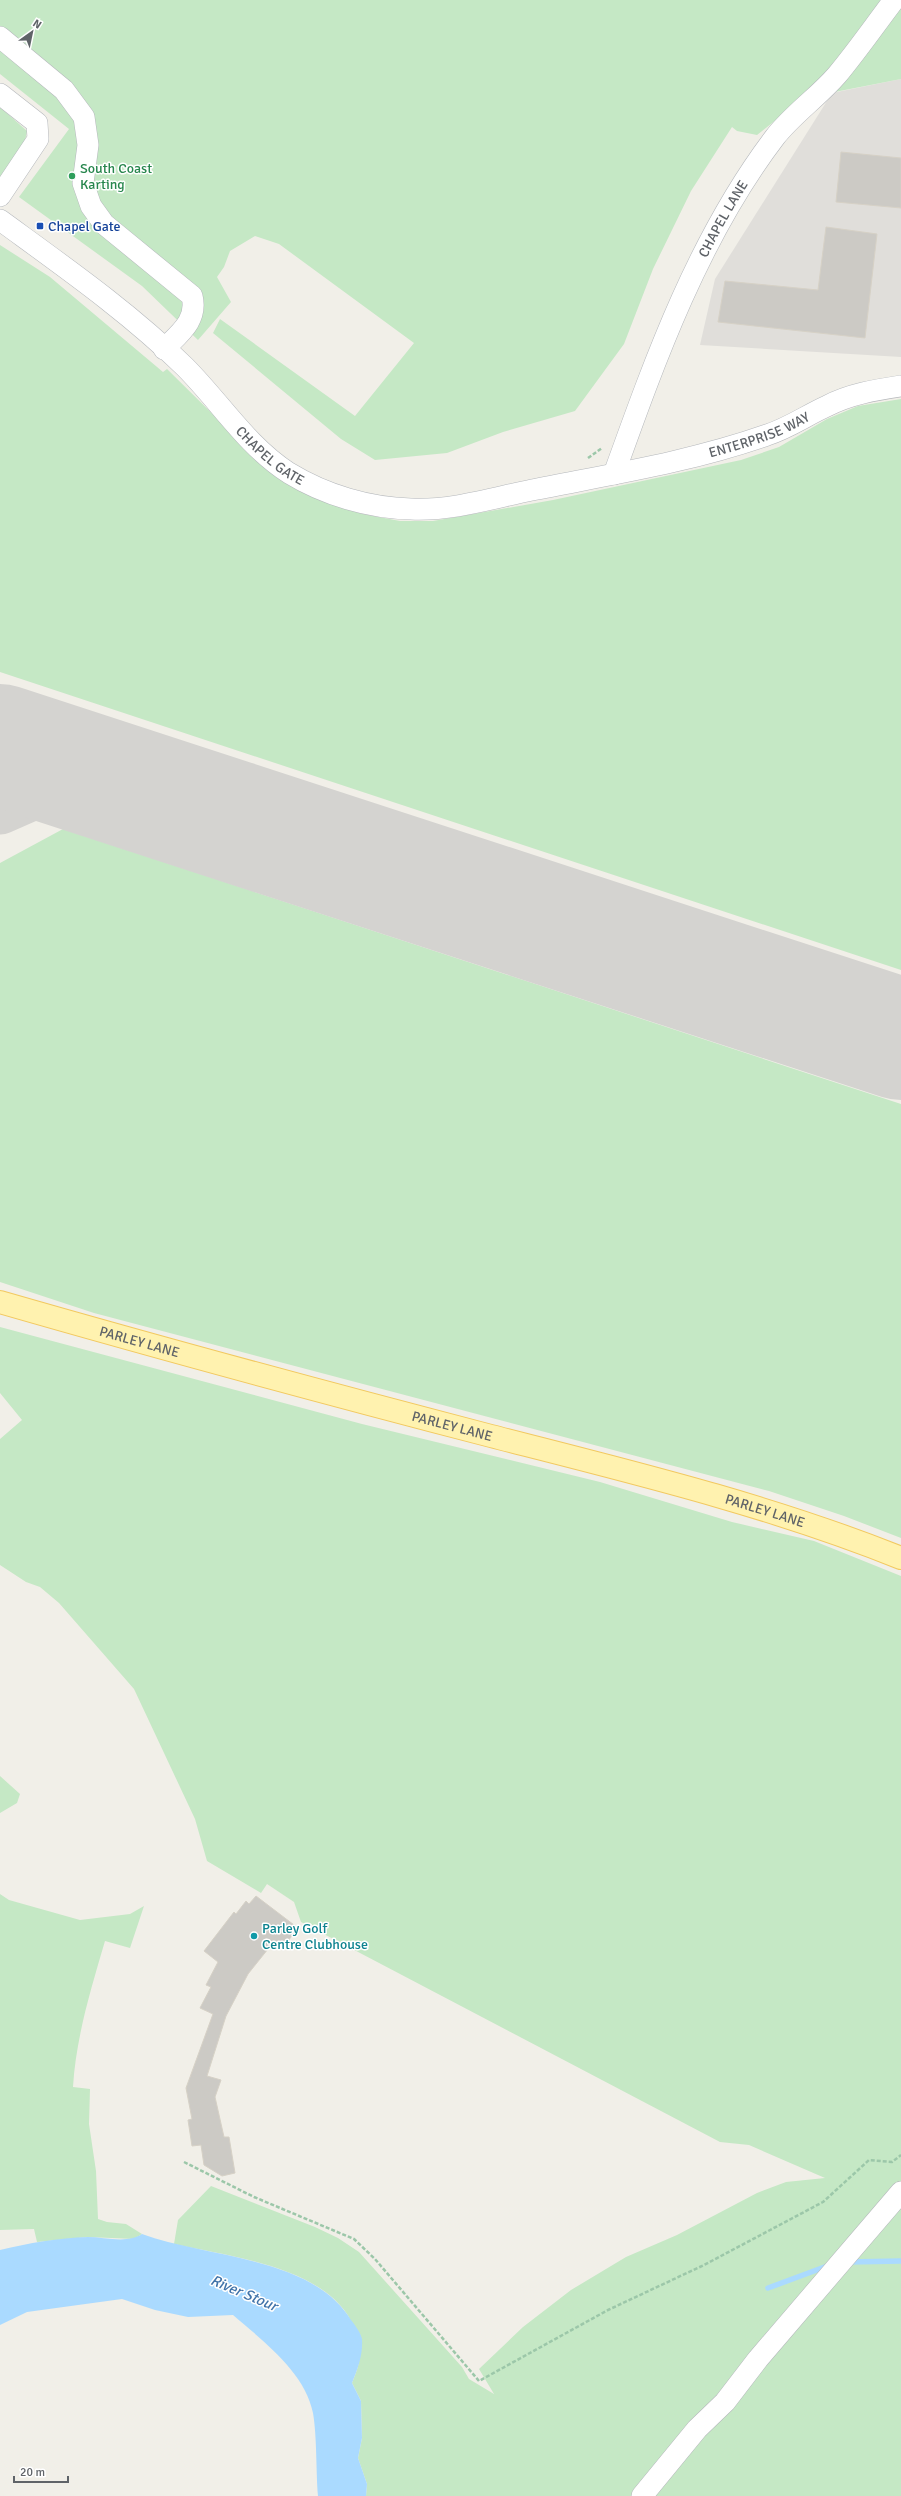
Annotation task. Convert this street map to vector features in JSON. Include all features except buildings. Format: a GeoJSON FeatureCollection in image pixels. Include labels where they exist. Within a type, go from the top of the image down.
{"type":"FeatureCollection","features":[{"type":"Feature","properties":{"kind":"main road","name":"PARLEY LANE"},"geometry":{"type":"LineString","coordinates":[[0,1302],[188,1357],[572,1457],[751,1507],[860,1542],[901,1558]]}},
{"type":"Feature","properties":{"kind":"street","name":"CHAPEL LANE"},"geometry":{"type":"LineString","coordinates":[[614,474],[663,339],[715,232],[776,136],[837,75],[894,0]]}},
{"type":"Feature","properties":{"kind":"street"},"geometry":{"type":"LineString","coordinates":[[0,37],[64,90],[84,117],[88,145],[83,183],[91,206],[104,224],[192,296],[195,307],[193,318],[164,350]]}},
{"type":"Feature","properties":{"kind":"street"},"geometry":{"type":"LineString","coordinates":[[0,94],[36,123],[38,139],[0,196]]}},
{"type":"Feature","properties":{"kind":"street","name":"CHAPEL GATE"},"geometry":{"type":"LineString","coordinates":[[0,220],[69,270],[184,367],[253,444],[295,475],[321,489],[351,500],[381,507],[434,509],[614,474]]}},
{"type":"Feature","properties":{"kind":"street","name":"ENTERPRISE WAY"},"geometry":{"type":"LineString","coordinates":[[614,474],[701,457],[770,434],[845,398],[870,391],[901,386]]}},
{"type":"Feature","properties":{"kind":"street"},"geometry":{"type":"LineString","coordinates":[[642,2496],[697,2429],[725,2402],[758,2359],[901,2192]]}},
{"type":"Feature","properties":{"kind":"path"},"geometry":{"type":"LineString","coordinates":[[585,460],[595,455],[610,440],[625,443]]}},
{"type":"Feature","properties":{"kind":"path"},"geometry":{"type":"LineString","coordinates":[[184,2162],[254,2197],[354,2240],[380,2265],[479,2381],[608,2310],[704,2265],[823,2202],[869,2160],[892,2162],[901,2155]]}},
{"type":"Feature","properties":{"kind":"shaded area"},"geometry":{"type":"Polygon","coordinates":[[[901,79],[901,357],[700,345],[715,279],[832,93],[901,79]]]}},
{"type":"Feature","properties":{"kind":"green space"},"geometry":{"type":"Polygon","coordinates":[[[0,0],[901,0],[901,79],[804,98],[757,135],[737,131],[732,127],[691,191],[653,269],[624,344],[575,411],[503,432],[447,453],[375,460],[341,439],[213,333],[220,319],[355,416],[414,343],[279,244],[255,236],[230,251],[224,267],[217,277],[231,302],[198,340],[142,286],[19,197],[69,129],[0,74],[0,0]]]}},
{"type":"Feature","properties":{"kind":"green space"},"geometry":{"type":"Polygon","coordinates":[[[0,107],[27,131],[24,146],[0,178],[0,107]]]}},
{"type":"Feature","properties":{"kind":"green space"},"geometry":{"type":"Polygon","coordinates":[[[0,245],[50,277],[163,372],[167,369],[249,450],[331,504],[363,514],[400,521],[433,521],[553,500],[741,460],[779,447],[827,419],[858,406],[901,399],[901,970],[0,672],[0,245]]]}},
{"type":"Feature","properties":{"kind":"green space"},"geometry":{"type":"Polygon","coordinates":[[[63,829],[901,1104],[901,1538],[844,1516],[769,1491],[94,1313],[0,1282],[0,863],[63,829]]]}},
{"type":"Feature","properties":{"kind":"green space"},"geometry":{"type":"Polygon","coordinates":[[[0,1327],[362,1424],[600,1482],[732,1522],[814,1541],[901,1576],[901,2496],[366,2496],[367,2484],[358,2458],[362,2438],[361,2401],[352,2383],[359,2359],[351,2324],[347,2314],[332,2297],[314,2284],[292,2273],[268,2265],[174,2244],[178,2220],[211,2186],[315,2227],[338,2238],[359,2252],[462,2367],[469,2379],[494,2394],[479,2369],[523,2327],[571,2290],[626,2257],[677,2235],[757,2193],[786,2182],[825,2178],[749,2145],[720,2142],[301,1922],[294,1902],[267,1884],[261,1893],[207,1861],[195,1819],[134,1689],[59,1603],[40,1587],[26,1582],[0,1565],[0,1439],[22,1420],[0,1393],[0,1327]]]}},
{"type":"Feature","properties":{"kind":"green space"},"geometry":{"type":"Polygon","coordinates":[[[0,1776],[20,1794],[17,1803],[0,1813],[0,1776]]]}},
{"type":"Feature","properties":{"kind":"green space"},"geometry":{"type":"Polygon","coordinates":[[[0,1894],[9,1900],[80,1920],[130,1914],[144,1906],[130,1948],[105,1941],[81,2031],[77,2050],[73,2087],[90,2089],[89,2124],[96,2171],[98,2219],[107,2222],[126,2224],[142,2234],[134,2239],[88,2237],[37,2242],[34,2229],[0,2230],[0,1894]]]}},
{"type":"Feature","properties":{"kind":"water","name":"River Stour"},"geometry":{"type":"Polygon","coordinates":[[[142,2234],[168,2242],[256,2262],[285,2271],[311,2283],[333,2299],[351,2320],[362,2339],[361,2356],[352,2383],[361,2401],[362,2438],[358,2458],[367,2484],[366,2496],[318,2496],[314,2422],[313,2413],[308,2398],[301,2384],[281,2358],[233,2315],[188,2317],[155,2310],[122,2299],[27,2312],[0,2325],[0,2250],[55,2240],[88,2237],[130,2239],[142,2234]]]}},
{"type":"Feature","properties":{"kind":"waterway"},"geometry":{"type":"LineString","coordinates":[[848,2262],[901,2261]]}},
{"type":"Feature","properties":{"kind":"waterway"},"geometry":{"type":"LineString","coordinates":[[768,2288],[830,2265]]}},
{"type":"Feature","properties":{"kind":"taxiway"},"geometry":{"type":"LineString","coordinates":[[0,715],[37,746],[81,772]]}},
{"type":"Feature","properties":{"kind":"taxiway"},"geometry":{"type":"LineString","coordinates":[[0,810],[66,781],[83,778],[105,780]]}},
{"type":"Feature","properties":{"kind":"runway"},"geometry":{"type":"LineString","coordinates":[[0,745],[901,1039]]}},
{"type":"Feature","properties":{"kind":"place","name":"South Coast Karting"},"geometry":{"type":"Point","coordinates":[72,176]}},
{"type":"Feature","properties":{"kind":"place","name":"Chapel Gate"},"geometry":{"type":"Point","coordinates":[40,226]}},
{"type":"Feature","properties":{"kind":"place","name":"Parley Golf Centre Clubhouse"},"geometry":{"type":"Point","coordinates":[254,1936]}}]}
